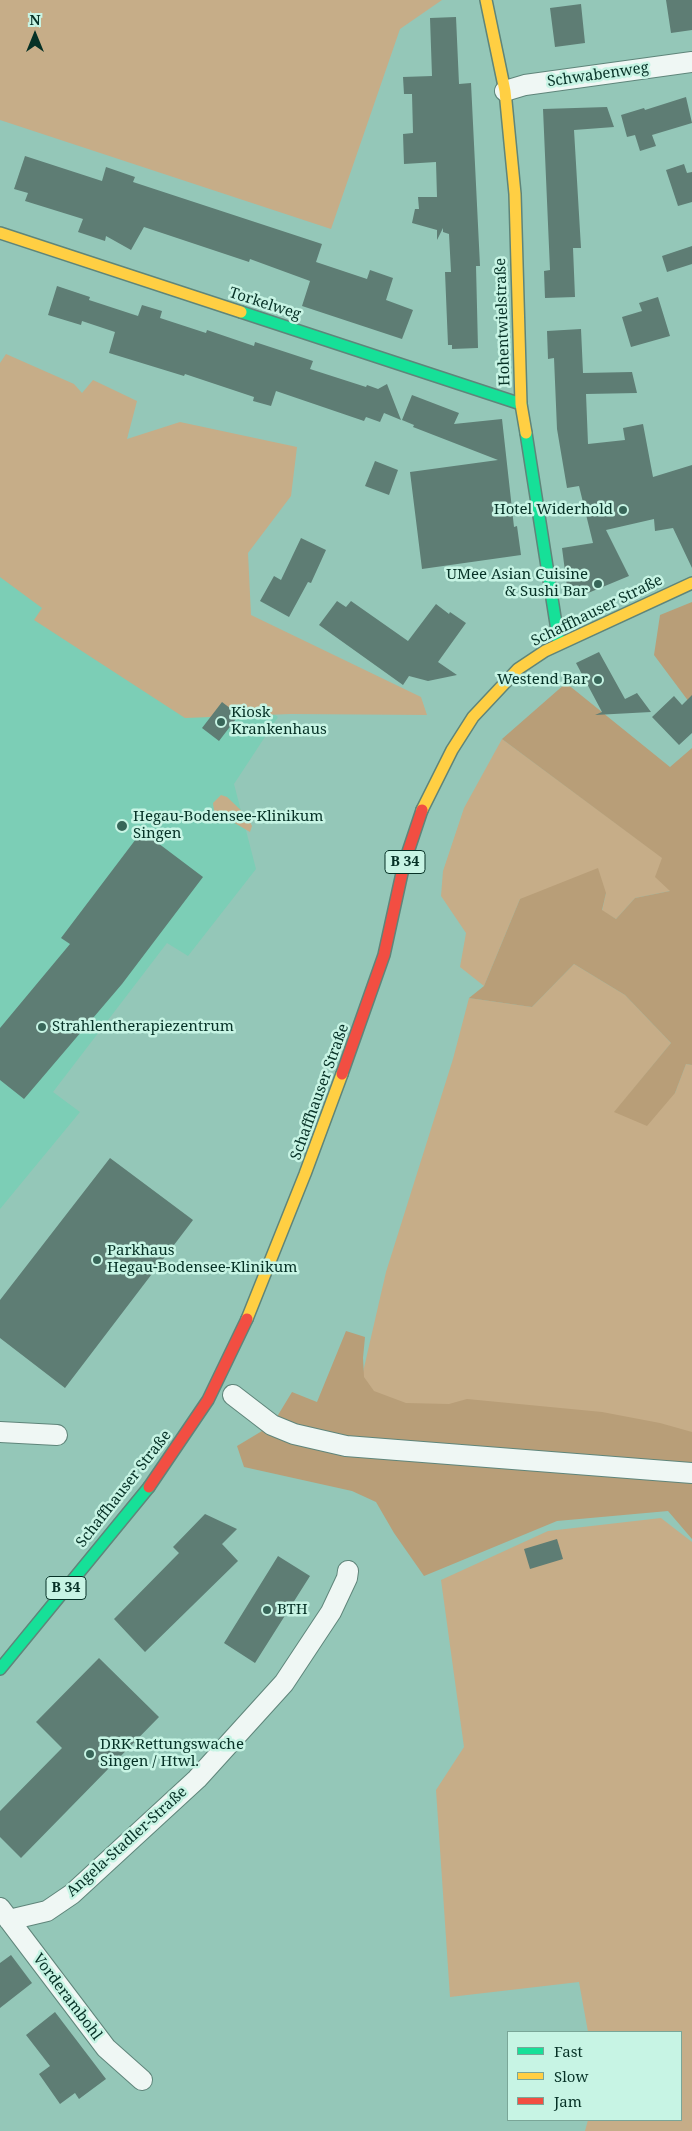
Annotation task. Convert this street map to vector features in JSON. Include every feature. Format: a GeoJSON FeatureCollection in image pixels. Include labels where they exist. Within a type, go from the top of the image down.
{"type":"FeatureCollection","features":[{"type":"Feature","properties":{"kind":"main road","name":"Hohentwielstraße"},"geometry":{"type":"LineString","coordinates":[[486,0],[505,90],[515,194],[521,404],[559,644]]}},
{"type":"Feature","properties":{"kind":"main road","name":"Torkelweg"},"geometry":{"type":"LineString","coordinates":[[0,233],[521,404]]}},
{"type":"Feature","properties":{"kind":"main road","name":"Schaffhauser Straße"},"geometry":{"type":"LineString","coordinates":[[0,1669],[158,1476],[208,1400],[236,1345],[338,1088],[384,955],[404,864],[418,818],[473,717],[518,669],[559,644],[692,583]]}},
{"type":"Feature","properties":{"kind":"street","name":"Schwabenweg"},"geometry":{"type":"LineString","coordinates":[[505,90],[525,85],[692,62]]}},
{"type":"Feature","properties":{"kind":"street"},"geometry":{"type":"LineString","coordinates":[[234,1395],[272,1425],[294,1434],[346,1446],[692,1473]]}},
{"type":"Feature","properties":{"kind":"street"},"geometry":{"type":"LineString","coordinates":[[0,1432],[57,1435]]}},
{"type":"Feature","properties":{"kind":"street","name":"Angela-Stadler-Straße"},"geometry":{"type":"LineString","coordinates":[[3,1919],[47,1911],[72,1894],[197,1779],[284,1683],[331,1612],[348,1578],[348,1571]]}},
{"type":"Feature","properties":{"kind":"street","name":"Vorderambohl"},"geometry":{"type":"LineString","coordinates":[[3,1919],[106,2048],[142,2080]]}},
{"type":"Feature","properties":{"kind":"shaded area"},"geometry":{"type":"Polygon","coordinates":[[[0,0],[442,0],[400,29],[331,229],[0,120],[0,0]]]}},
{"type":"Feature","properties":{"kind":"shaded area"},"geometry":{"type":"Polygon","coordinates":[[[6,354],[74,384],[82,393],[93,380],[137,401],[127,439],[180,422],[297,447],[291,496],[248,553],[251,615],[421,697],[427,715],[291,714],[185,718],[34,620],[42,608],[0,577],[0,363],[6,354]]]}},
{"type":"Feature","properties":{"kind":"shaded area","name":"Hegau-Bodensee-Klinikum Singen"},"geometry":{"type":"Polygon","coordinates":[[[0,514],[278,717],[234,784],[256,869],[188,956],[167,943],[53,1092],[80,1112],[0,1209],[0,514]]]}},
{"type":"Feature","properties":{"kind":"shaded area"},"geometry":{"type":"Polygon","coordinates":[[[692,602],[692,706],[654,655],[660,615],[692,602]]]}},
{"type":"Feature","properties":{"kind":"shaded area"},"geometry":{"type":"Polygon","coordinates":[[[566,683],[670,767],[692,748],[692,1065],[686,1064],[675,1093],[647,1126],[614,1112],[671,1043],[625,995],[574,964],[532,1007],[469,998],[484,986],[520,899],[598,868],[606,893],[602,910],[616,919],[635,898],[670,891],[655,877],[662,858],[502,739],[566,683]]]}},
{"type":"Feature","properties":{"kind":"shaded area"},"geometry":{"type":"Polygon","coordinates":[[[502,739],[663,858],[670,891],[635,898],[616,919],[602,911],[606,893],[520,899],[484,986],[460,967],[466,933],[441,896],[443,871],[464,808],[502,739]]]}},
{"type":"Feature","properties":{"kind":"shaded area"},"geometry":{"type":"Polygon","coordinates":[[[221,795],[227,797],[247,816],[252,826],[250,832],[214,811],[213,803],[221,795]]]}},
{"type":"Feature","properties":{"kind":"shaded area"},"geometry":{"type":"Polygon","coordinates":[[[574,964],[625,995],[671,1043],[615,1112],[675,1093],[686,1064],[692,1065],[692,1473],[346,1446],[386,1272],[453,1059],[469,998],[532,1007],[574,964]]]}},
{"type":"Feature","properties":{"kind":"shaded area"},"geometry":{"type":"Polygon","coordinates":[[[346,1331],[365,1337],[364,1377],[374,1391],[406,1403],[449,1404],[467,1399],[602,1412],[660,1423],[692,1432],[692,1539],[668,1511],[557,1521],[424,1576],[394,1533],[376,1502],[352,1491],[244,1467],[237,1446],[272,1425],[292,1392],[317,1402],[346,1331]]]}},
{"type":"Feature","properties":{"kind":"shaded area"},"geometry":{"type":"Polygon","coordinates":[[[661,1518],[692,1542],[692,2131],[585,2131],[588,2121],[682,2121],[682,2031],[588,2031],[579,1982],[450,1997],[436,1790],[464,1747],[441,1580],[548,1531],[661,1518]]]}},
{"type":"Feature","properties":{"kind":"building"},"geometry":{"type":"Polygon","coordinates":[[[666,0],[692,0],[692,30],[671,33],[666,0]]]}},
{"type":"Feature","properties":{"kind":"building"},"geometry":{"type":"Polygon","coordinates":[[[581,4],[585,43],[555,47],[550,8],[581,4]]]}},
{"type":"Feature","properties":{"kind":"building"},"geometry":{"type":"Polygon","coordinates":[[[456,17],[459,84],[471,83],[480,266],[476,266],[478,348],[452,349],[452,345],[448,345],[445,272],[451,272],[449,234],[443,232],[443,228],[437,240],[437,230],[412,223],[415,209],[419,209],[418,197],[437,197],[436,162],[404,164],[403,134],[413,133],[412,94],[404,94],[403,77],[432,76],[430,18],[456,17]]]}},
{"type":"Feature","properties":{"kind":"building"},"geometry":{"type":"Polygon","coordinates":[[[686,97],[692,123],[652,135],[656,146],[640,151],[635,135],[627,137],[621,115],[644,108],[645,110],[686,97]]]}},
{"type":"Feature","properties":{"kind":"building"},"geometry":{"type":"Polygon","coordinates":[[[607,107],[614,127],[574,130],[581,248],[573,248],[575,297],[545,298],[544,271],[550,270],[543,109],[607,107]]]}},
{"type":"Feature","properties":{"kind":"building"},"geometry":{"type":"Polygon","coordinates":[[[25,156],[102,181],[106,167],[135,177],[133,182],[322,244],[316,262],[367,279],[370,270],[393,278],[386,300],[413,310],[402,339],[302,306],[310,281],[250,259],[249,262],[144,227],[131,250],[106,236],[105,241],[78,232],[83,219],[25,201],[28,193],[14,189],[25,156]]]}},
{"type":"Feature","properties":{"kind":"building"},"geometry":{"type":"Polygon","coordinates":[[[684,164],[687,173],[692,172],[692,202],[678,206],[666,170],[684,164]]]}},
{"type":"Feature","properties":{"kind":"building"},"geometry":{"type":"Polygon","coordinates":[[[692,246],[692,264],[667,272],[662,256],[692,246]]]}},
{"type":"Feature","properties":{"kind":"building"},"geometry":{"type":"Polygon","coordinates":[[[57,286],[90,297],[89,300],[138,316],[142,305],[162,311],[160,318],[206,333],[207,330],[254,346],[255,342],[313,361],[310,369],[366,387],[367,385],[378,389],[387,384],[401,420],[384,413],[380,422],[366,417],[364,421],[276,391],[271,406],[253,401],[254,397],[185,374],[184,376],[109,353],[115,332],[82,321],[81,325],[48,315],[57,286]]]}},
{"type":"Feature","properties":{"kind":"building"},"geometry":{"type":"Polygon","coordinates":[[[658,297],[670,336],[631,347],[622,317],[642,311],[639,303],[658,297]]]}},
{"type":"Feature","properties":{"kind":"building"},"geometry":{"type":"Polygon","coordinates":[[[581,329],[583,373],[632,372],[637,393],[586,394],[588,444],[625,440],[623,428],[643,424],[653,477],[692,465],[692,568],[673,528],[655,531],[654,519],[606,530],[629,576],[576,598],[568,594],[562,548],[593,543],[579,486],[567,488],[557,429],[554,358],[548,359],[547,331],[581,329]]]}},
{"type":"Feature","properties":{"kind":"building"},"geometry":{"type":"Polygon","coordinates":[[[412,395],[459,413],[454,424],[502,419],[514,527],[517,526],[521,555],[422,569],[410,472],[498,460],[413,427],[414,425],[402,420],[412,395]]]}},
{"type":"Feature","properties":{"kind":"building"},"geometry":{"type":"Polygon","coordinates":[[[375,461],[398,470],[389,495],[365,486],[375,461]]]}},
{"type":"Feature","properties":{"kind":"building"},"geometry":{"type":"Polygon","coordinates":[[[301,538],[326,550],[311,583],[308,582],[289,617],[260,601],[274,576],[281,580],[301,538]]]}},
{"type":"Feature","properties":{"kind":"building"},"geometry":{"type":"Polygon","coordinates":[[[337,601],[346,607],[351,601],[408,641],[436,604],[449,614],[450,612],[466,623],[438,662],[457,675],[428,681],[409,676],[403,685],[319,625],[337,601]]]}},
{"type":"Feature","properties":{"kind":"building"},"geometry":{"type":"Polygon","coordinates":[[[599,652],[625,699],[637,693],[651,712],[595,715],[602,712],[576,663],[599,652]]]}},
{"type":"Feature","properties":{"kind":"building"},"geometry":{"type":"Polygon","coordinates":[[[692,695],[692,733],[679,745],[652,717],[674,696],[682,705],[692,695]]]}},
{"type":"Feature","properties":{"kind":"building","name":"Kiosk Krankenhaus"},"geometry":{"type":"Polygon","coordinates":[[[222,702],[239,715],[219,741],[202,728],[222,702]]]}},
{"type":"Feature","properties":{"kind":"building"},"geometry":{"type":"Polygon","coordinates":[[[142,831],[203,877],[122,984],[24,1099],[0,1080],[0,1028],[70,944],[61,938],[142,831]]]}},
{"type":"Feature","properties":{"kind":"building","name":"Parkhaus Hegau-Bodensee-Klinikum"},"geometry":{"type":"Polygon","coordinates":[[[110,1158],[193,1220],[65,1388],[0,1338],[0,1300],[110,1158]]]}},
{"type":"Feature","properties":{"kind":"building"},"geometry":{"type":"Polygon","coordinates":[[[205,1514],[237,1529],[222,1544],[238,1561],[145,1652],[114,1619],[179,1553],[173,1547],[205,1514]]]}},
{"type":"Feature","properties":{"kind":"building"},"geometry":{"type":"Polygon","coordinates":[[[557,1539],[563,1559],[530,1569],[524,1549],[557,1539]]]}},
{"type":"Feature","properties":{"kind":"building","name":"BTH"},"geometry":{"type":"Polygon","coordinates":[[[278,1556],[310,1576],[255,1663],[224,1643],[278,1556]]]}},
{"type":"Feature","properties":{"kind":"building","name":"DRK Rettungswache Singen / Htwl."},"geometry":{"type":"Polygon","coordinates":[[[99,1658],[159,1717],[21,1858],[0,1837],[0,1811],[62,1748],[36,1722],[99,1658]]]}},
{"type":"Feature","properties":{"kind":"building"},"geometry":{"type":"Polygon","coordinates":[[[11,1955],[32,1983],[0,2008],[0,1963],[11,1955]]]}},
{"type":"Feature","properties":{"kind":"building"},"geometry":{"type":"Polygon","coordinates":[[[55,2012],[106,2079],[79,2099],[75,2093],[60,2104],[39,2074],[50,2066],[26,2035],[55,2012]]]}},
{"type":"Feature","properties":{"kind":"traffic: fast"},"geometry":{"type":"LineString","coordinates":[[241,312],[521,404]]}},
{"type":"Feature","properties":{"kind":"traffic: fast"},"geometry":{"type":"LineString","coordinates":[[526,433],[559,643]]}},
{"type":"Feature","properties":{"kind":"traffic: fast"},"geometry":{"type":"LineString","coordinates":[[0,1669],[149,1487]]}},
{"type":"Feature","properties":{"kind":"traffic: slow"},"geometry":{"type":"LineString","coordinates":[[486,0],[505,91],[515,194],[521,404],[526,433]]}},
{"type":"Feature","properties":{"kind":"traffic: slow"},"geometry":{"type":"LineString","coordinates":[[0,233],[241,312]]}},
{"type":"Feature","properties":{"kind":"traffic: slow"},"geometry":{"type":"LineString","coordinates":[[422,810],[452,750],[473,717],[518,669],[545,651],[692,583]]}},
{"type":"Feature","properties":{"kind":"traffic: slow"},"geometry":{"type":"LineString","coordinates":[[247,1319],[305,1174],[342,1074]]}},
{"type":"Feature","properties":{"kind":"traffic: jam"},"geometry":{"type":"LineString","coordinates":[[342,1074],[384,955],[404,864],[422,810]]}},
{"type":"Feature","properties":{"kind":"traffic: jam"},"geometry":{"type":"LineString","coordinates":[[149,1487],[208,1400],[247,1319]]}},
{"type":"Feature","properties":{"kind":"place","name":"Hotel Widerhold"},"geometry":{"type":"Point","coordinates":[623,510]}},
{"type":"Feature","properties":{"kind":"place","name":"UMee Asian Cuisine & Sushi Bar"},"geometry":{"type":"Point","coordinates":[598,584]}},
{"type":"Feature","properties":{"kind":"place","name":"Westend Bar"},"geometry":{"type":"Point","coordinates":[598,680]}},
{"type":"Feature","properties":{"kind":"place","name":"Kiosk Krankenhaus"},"geometry":{"type":"Point","coordinates":[221,722]}},
{"type":"Feature","properties":{"kind":"place","name":"Hegau-Bodensee-Klinikum Singen"},"geometry":{"type":"Point","coordinates":[122,826]}},
{"type":"Feature","properties":{"kind":"place","name":"Strahlentherapiezentrum"},"geometry":{"type":"Point","coordinates":[42,1027]}},
{"type":"Feature","properties":{"kind":"place","name":"Parkhaus Hegau-Bodensee-Klinikum"},"geometry":{"type":"Point","coordinates":[97,1260]}},
{"type":"Feature","properties":{"kind":"place","name":"BTH"},"geometry":{"type":"Point","coordinates":[267,1610]}},
{"type":"Feature","properties":{"kind":"place","name":"DRK Rettungswache Singen / Htwl."},"geometry":{"type":"Point","coordinates":[90,1754]}}]}
